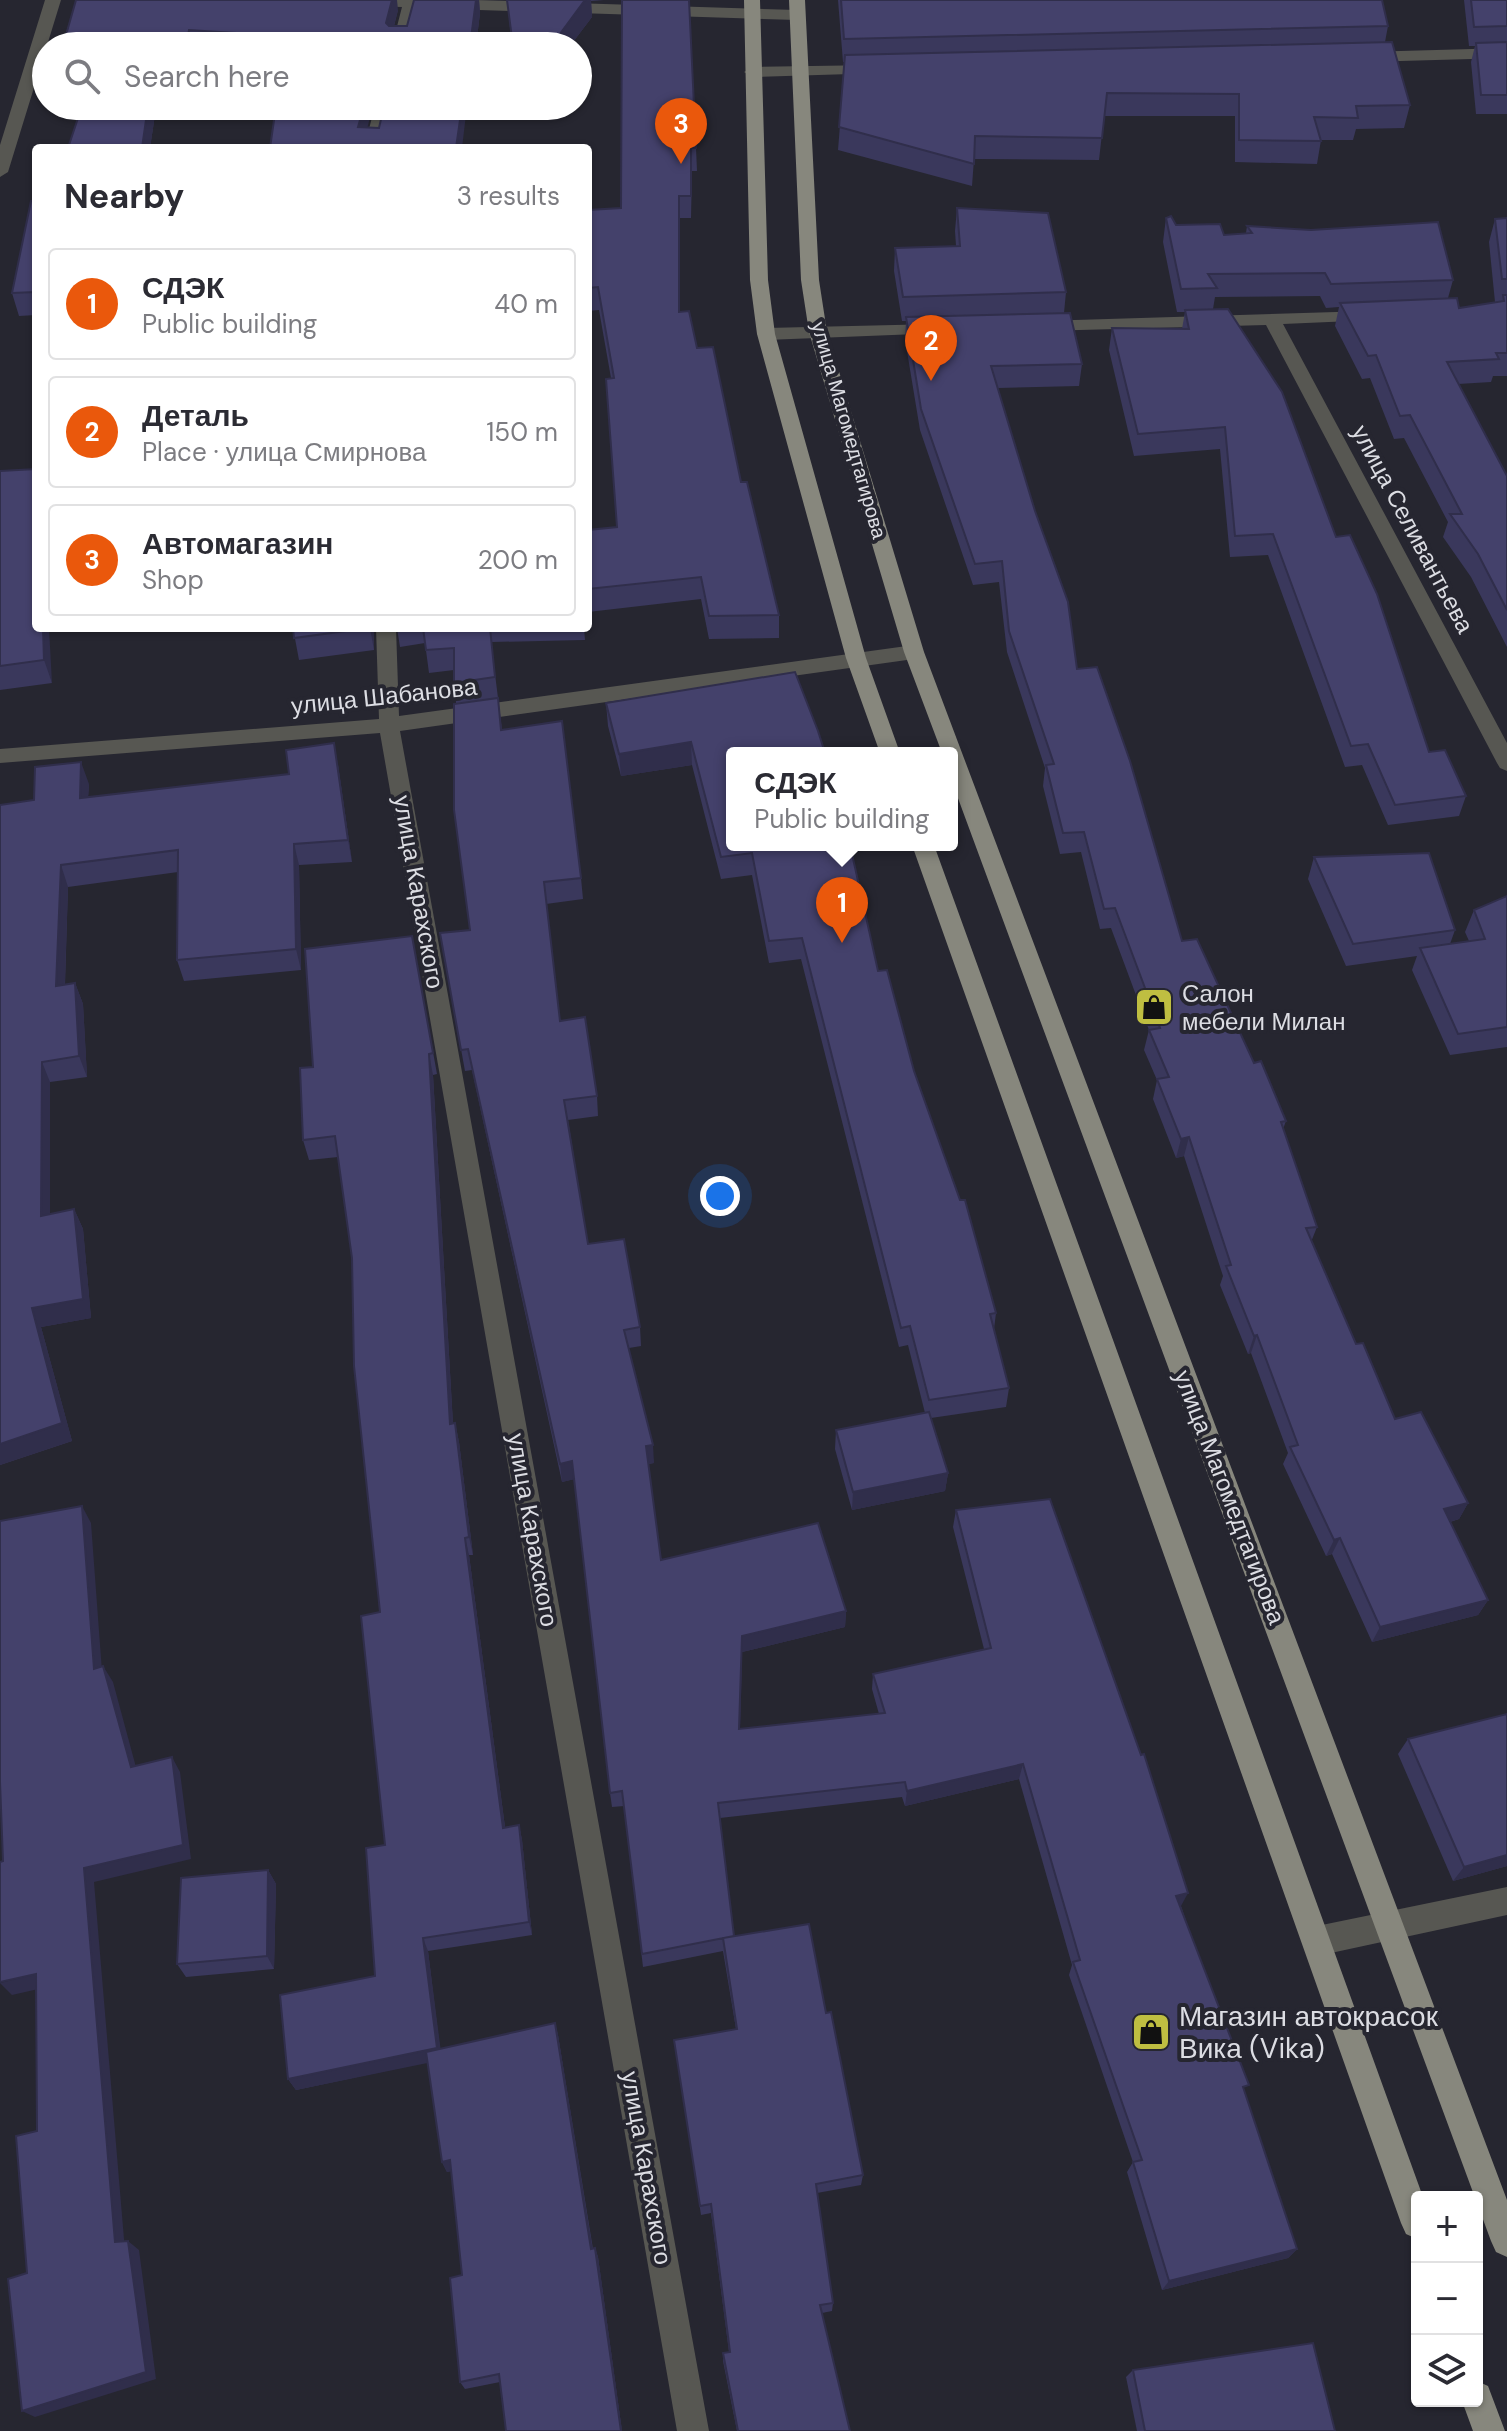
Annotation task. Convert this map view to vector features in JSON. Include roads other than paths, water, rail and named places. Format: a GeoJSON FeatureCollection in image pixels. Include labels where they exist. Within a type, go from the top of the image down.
{"type":"FeatureCollection","features":[{"type":"Feature","properties":{"kind":"main road"},"geometry":{"type":"LineString","coordinates":[[752,7],[759,280],[766,334],[856,658],[888,747]]}},
{"type":"Feature","properties":{"kind":"main road","name":"улица Магомедтагирова"},"geometry":{"type":"LineString","coordinates":[[797,8],[810,280],[818,332],[914,652],[949,747]]}},
{"type":"Feature","properties":{"kind":"main road","name":"улица Магомедтагирова"},"geometry":{"type":"LineString","coordinates":[[958,770],[1507,2241]]}},
{"type":"Feature","properties":{"kind":"main road"},"geometry":{"type":"LineString","coordinates":[[925,851],[1411,2206]]}},
{"type":"Feature","properties":{"kind":"main road"},"geometry":{"type":"LineString","coordinates":[[1481,2407],[1489,2431]]}},
{"type":"Feature","properties":{"kind":"street"},"geometry":{"type":"LineString","coordinates":[[43,32],[53,0]]}},
{"type":"Feature","properties":{"kind":"street"},"geometry":{"type":"LineString","coordinates":[[328,0],[797,8]]}},
{"type":"Feature","properties":{"kind":"street"},"geometry":{"type":"LineString","coordinates":[[404,32],[411,2]]}},
{"type":"Feature","properties":{"kind":"street"},"geometry":{"type":"LineString","coordinates":[[1348,57],[1507,53]]}},
{"type":"Feature","properties":{"kind":"street"},"geometry":{"type":"LineString","coordinates":[[0,172],[32,68]]}},
{"type":"Feature","properties":{"kind":"street"},"geometry":{"type":"LineString","coordinates":[[752,72],[888,69]]}},
{"type":"Feature","properties":{"kind":"street"},"geometry":{"type":"LineString","coordinates":[[373,144],[379,120]]}},
{"type":"Feature","properties":{"kind":"street"},"geometry":{"type":"LineString","coordinates":[[1022,327],[1382,315]]}},
{"type":"Feature","properties":{"kind":"street","name":"улица Селивантьева"},"geometry":{"type":"LineString","coordinates":[[1272,320],[1507,763]]}},
{"type":"Feature","properties":{"kind":"street"},"geometry":{"type":"LineString","coordinates":[[766,334],[959,328]]}},
{"type":"Feature","properties":{"kind":"street","name":"улица Карахского"},"geometry":{"type":"LineString","coordinates":[[386,632],[389,725],[693,2431]]}},
{"type":"Feature","properties":{"kind":"street","name":"улица Шабанова"},"geometry":{"type":"LineString","coordinates":[[0,756],[389,725],[914,652]]}},
{"type":"Feature","properties":{"kind":"street"},"geometry":{"type":"LineString","coordinates":[[1317,1941],[1507,1901]]}},
{"type":"Feature","properties":{"kind":"place","name":"Автомагазин"},"geometry":{"type":"Point","coordinates":[681,164]}},
{"type":"Feature","properties":{"kind":"place","name":"Деталь"},"geometry":{"type":"Point","coordinates":[931,381]}},
{"type":"Feature","properties":{"kind":"place","name":"СДЭК"},"geometry":{"type":"Point","coordinates":[842,943]}},
{"type":"Feature","properties":{"kind":"place","name":"Салон мебели Милан"},"geometry":{"type":"Point","coordinates":[1154,1007]}},
{"type":"Feature","properties":{"kind":"place","name":"Магазин автокрасок Вика (Vika)"},"geometry":{"type":"Point","coordinates":[1151,2032]}}]}
